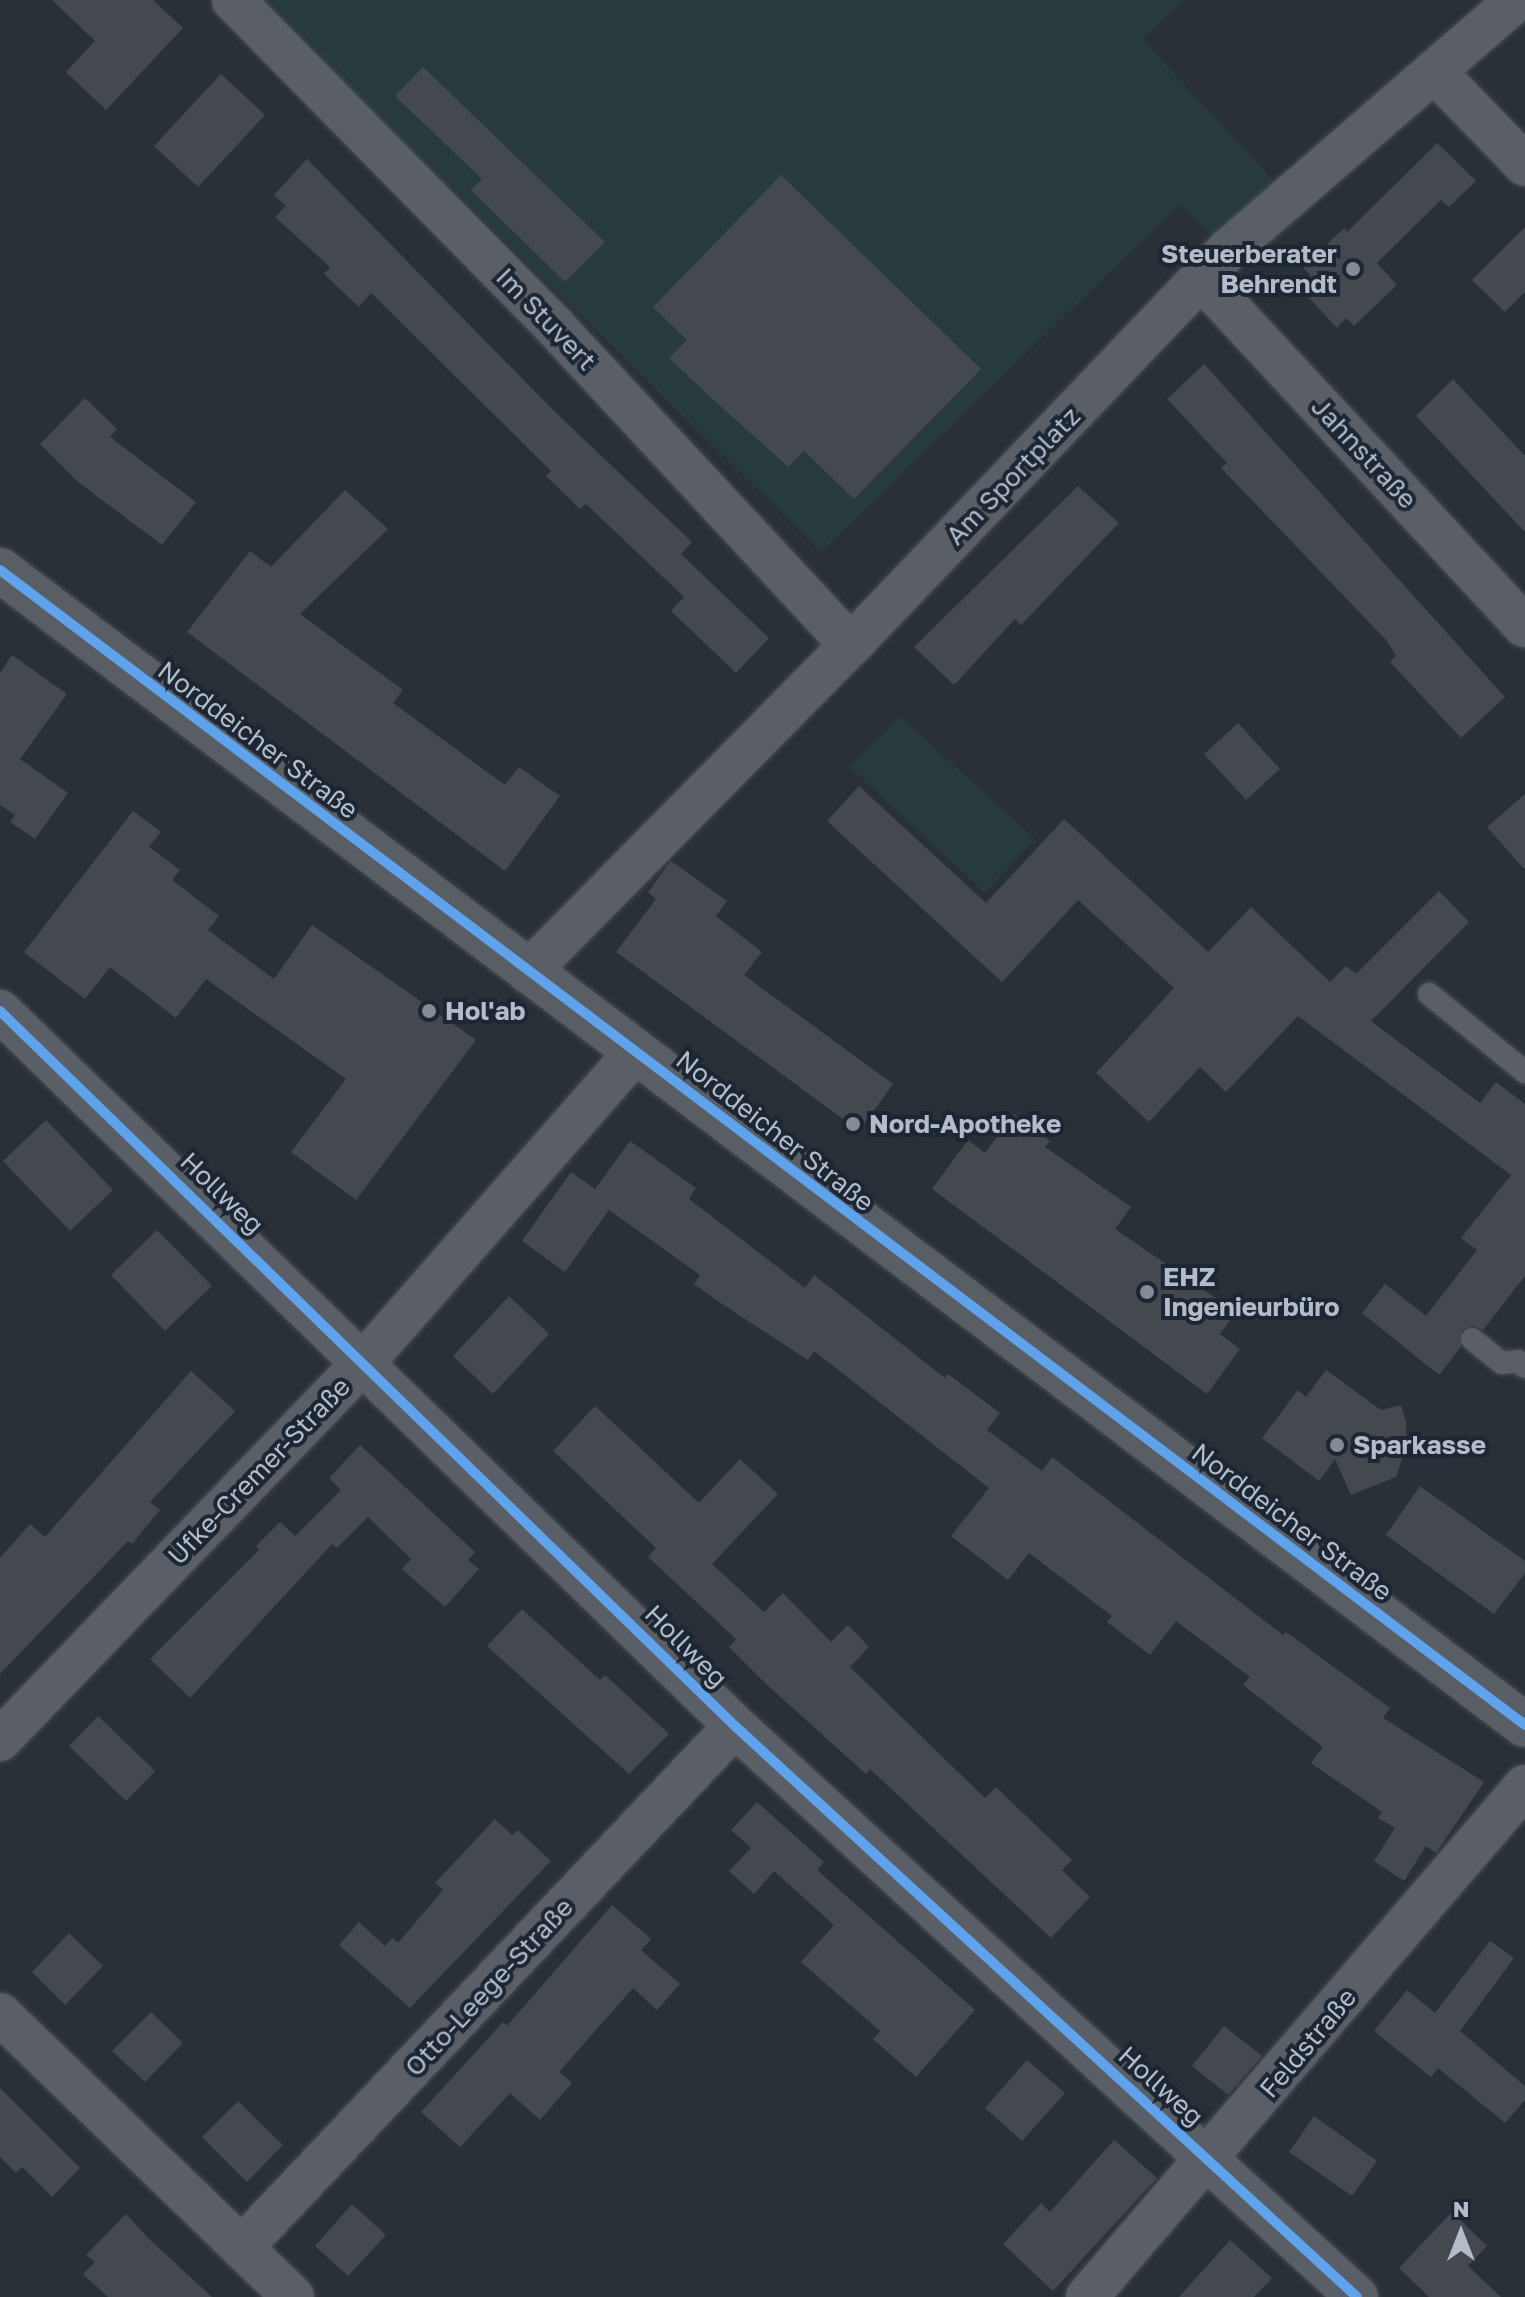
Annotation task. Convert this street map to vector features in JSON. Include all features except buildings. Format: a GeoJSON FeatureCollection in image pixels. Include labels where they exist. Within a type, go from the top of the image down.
{"type":"FeatureCollection","features":[{"type":"Feature","properties":{"kind":"main road","name":"Norddeicher Straße"},"geometry":{"type":"LineString","coordinates":[[0,570],[1525,1725]]}},
{"type":"Feature","properties":{"kind":"street","name":"Im Stuvert"},"geometry":{"type":"LineString","coordinates":[[233,0],[556,328],[851,645]]}},
{"type":"Feature","properties":{"kind":"street","name":"Am Sportplatz"},"geometry":{"type":"LineString","coordinates":[[528,972],[851,645],[1228,250],[1517,0]]}},
{"type":"Feature","properties":{"kind":"street"},"geometry":{"type":"LineString","coordinates":[[1435,72],[1525,165]]}},
{"type":"Feature","properties":{"kind":"street","name":"Jahnstraße"},"geometry":{"type":"LineString","coordinates":[[1202,279],[1525,626]]}},
{"type":"Feature","properties":{"kind":"street","name":"Hollweg"},"geometry":{"type":"LineString","coordinates":[[0,1011],[365,1361],[735,1726],[1357,2297]]}},
{"type":"Feature","properties":{"kind":"street","name":"Ufke-Cremer-Straße"},"geometry":{"type":"LineString","coordinates":[[0,1740],[365,1361],[636,1051]]}},
{"type":"Feature","properties":{"kind":"street","name":"Otto-Leege-Straße"},"geometry":{"type":"LineString","coordinates":[[242,2247],[735,1726]]}},
{"type":"Feature","properties":{"kind":"street","name":"Feldstraße"},"geometry":{"type":"LineString","coordinates":[[1087,2297],[1209,2160],[1525,1786]]}},
{"type":"Feature","properties":{"kind":"street"},"geometry":{"type":"LineString","coordinates":[[0,2014],[293,2297]]}},
{"type":"Feature","properties":{"kind":"lane"},"geometry":{"type":"LineString","coordinates":[[1429,994],[1525,1072]]}},
{"type":"Feature","properties":{"kind":"lane"},"geometry":{"type":"LineString","coordinates":[[1472,1339],[1502,1363],[1518,1361],[1525,1367]]}},
{"type":"Feature","properties":{"kind":"green space"},"geometry":{"type":"Polygon","coordinates":[[[261,0],[1184,0],[1142,39],[1289,197],[1228,250],[1180,204],[821,552],[261,0]]]}},
{"type":"Feature","properties":{"kind":"green space"},"geometry":{"type":"Polygon","coordinates":[[[900,716],[1035,839],[985,893],[850,767],[900,716]]]}},
{"type":"Feature","properties":{"kind":"cycle path"},"geometry":{"type":"LineString","coordinates":[[0,570],[1525,1725]]}},
{"type":"Feature","properties":{"kind":"cycle path"},"geometry":{"type":"LineString","coordinates":[[0,1011],[735,1726],[1357,2297]]}},
{"type":"Feature","properties":{"kind":"place","name":"Steuerberater Behrendt"},"geometry":{"type":"Point","coordinates":[1353,269]}},
{"type":"Feature","properties":{"kind":"place","name":"Hol'ab"},"geometry":{"type":"Point","coordinates":[429,1011]}},
{"type":"Feature","properties":{"kind":"place","name":"Nord-Apotheke"},"geometry":{"type":"Point","coordinates":[853,1124]}},
{"type":"Feature","properties":{"kind":"place","name":"EHZ Ingenieurbüro"},"geometry":{"type":"Point","coordinates":[1147,1292]}},
{"type":"Feature","properties":{"kind":"place","name":"Sparkasse"},"geometry":{"type":"Point","coordinates":[1337,1445]}}]}
